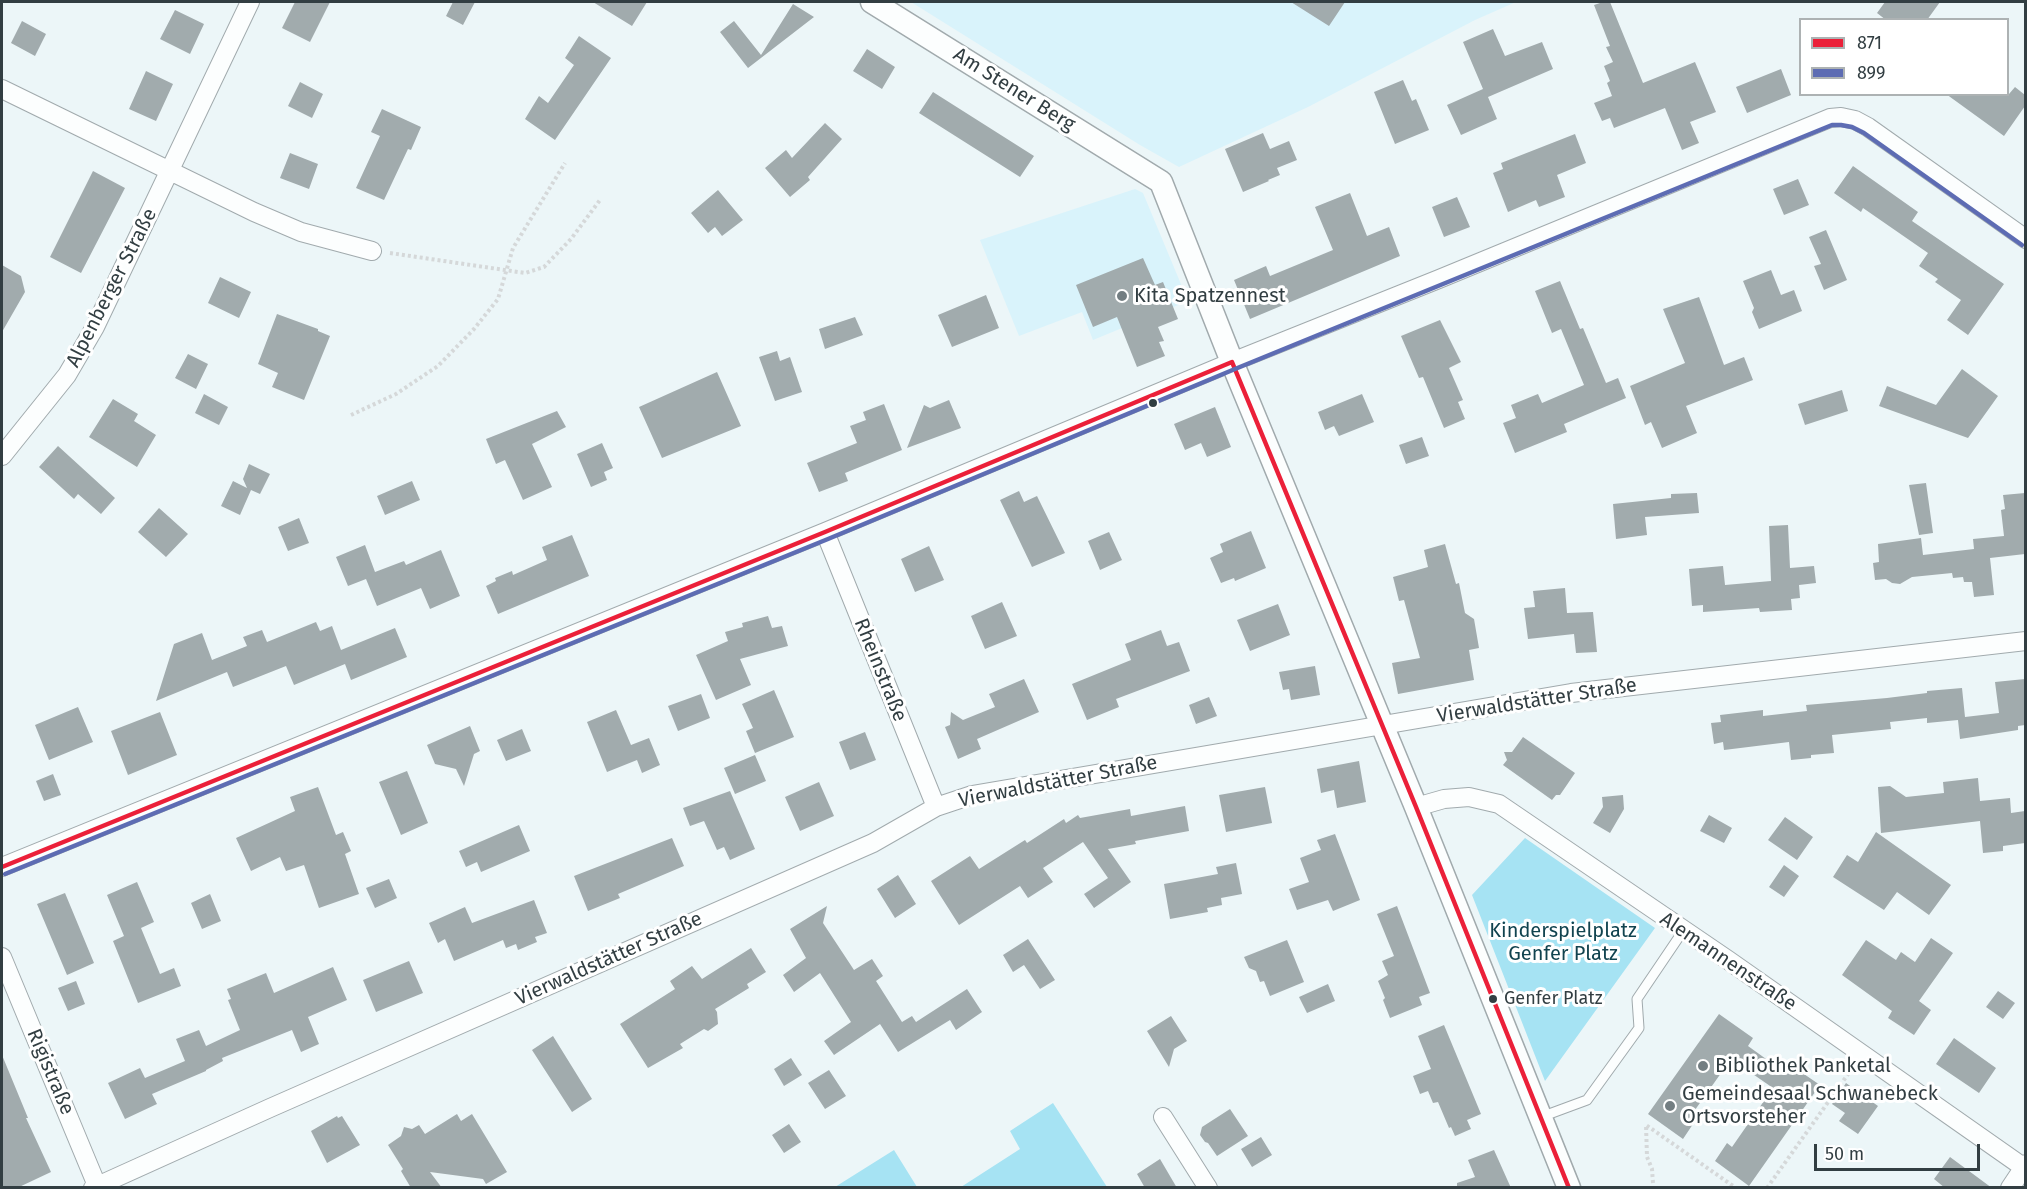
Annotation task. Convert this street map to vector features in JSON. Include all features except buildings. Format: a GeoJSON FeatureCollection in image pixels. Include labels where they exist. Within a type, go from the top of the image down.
{"type":"FeatureCollection","features":[{"type":"Feature","properties":{"kind":"street","name":"Alpenberger Straße"},"geometry":{"type":"LineString","coordinates":[[2,456],[67,375],[95,327],[250,2]]}},
{"type":"Feature","properties":{"kind":"street","name":"Am Stener Berg"},"geometry":{"type":"LineString","coordinates":[[872,2],[1156,178],[1163,186],[1232,362]]}},
{"type":"Feature","properties":{"kind":"street"},"geometry":{"type":"LineString","coordinates":[[2,89],[254,212],[302,232],[372,251]]}},
{"type":"Feature","properties":{"kind":"street"},"geometry":{"type":"LineString","coordinates":[[2,867],[825,532],[1232,362],[1830,118],[1841,117],[1855,120],[2025,239]]}},
{"type":"Feature","properties":{"kind":"street"},"geometry":{"type":"LineString","coordinates":[[1232,362],[1416,807],[1569,1188]]}},
{"type":"Feature","properties":{"kind":"street","name":"Rheinstraße"},"geometry":{"type":"LineString","coordinates":[[825,532],[936,807]]}},
{"type":"Feature","properties":{"kind":"street","name":"Vierwaldstätter Straße"},"geometry":{"type":"LineString","coordinates":[[96,1187],[873,843],[936,807],[972,795],[1571,693],[2025,641]]}},
{"type":"Feature","properties":{"kind":"street","name":"Alemannenstraße"},"geometry":{"type":"LineString","coordinates":[[1416,807],[1444,799],[1468,797],[1499,804],[2025,1167]]}},
{"type":"Feature","properties":{"kind":"street","name":"Rigistraße"},"geometry":{"type":"LineString","coordinates":[[2,957],[96,1187]]}},
{"type":"Feature","properties":{"kind":"street"},"geometry":{"type":"LineString","coordinates":[[1163,1117],[1208,1188]]}},
{"type":"Feature","properties":{"kind":"street"},"geometry":{"type":"LineString","coordinates":[[2010,1188],[2025,1167]]}},
{"type":"Feature","properties":{"kind":"lane"},"geometry":{"type":"LineString","coordinates":[[1540,1118],[1587,1100],[1640,1028],[1637,999],[1683,931]]}},
{"type":"Feature","properties":{"kind":"path"},"geometry":{"type":"LineString","coordinates":[[351,415],[396,394],[438,366],[498,299],[513,248],[565,163]]}},
{"type":"Feature","properties":{"kind":"path"},"geometry":{"type":"LineString","coordinates":[[372,251],[525,273],[544,267],[571,239],[600,200]]}},
{"type":"Feature","properties":{"kind":"path"},"geometry":{"type":"LineString","coordinates":[[1767,1188],[1862,1055]]}},
{"type":"Feature","properties":{"kind":"path"},"geometry":{"type":"LineString","coordinates":[[1653,1183],[1652,1169],[1647,1157],[1646,1125],[1736,1188]]}},
{"type":"Feature","properties":{"kind":"shaded area"},"geometry":{"type":"Polygon","coordinates":[[[911,2],[1516,2],[1475,20],[1308,107],[1179,167],[911,2]]]}},
{"type":"Feature","properties":{"kind":"shaded area"},"geometry":{"type":"Polygon","coordinates":[[[1135,189],[1143,193],[1188,301],[1093,340],[1082,312],[1019,336],[980,240],[1135,189]]]}},
{"type":"Feature","properties":{"kind":"green space","name":"Kinderspielplatz Genfer Platz"},"geometry":{"type":"Polygon","coordinates":[[[1525,838],[1655,928],[1545,1081],[1472,895],[1525,838]]]}},
{"type":"Feature","properties":{"kind":"green space"},"geometry":{"type":"Polygon","coordinates":[[[1053,1103],[1107,1187],[961,1187],[1020,1149],[1010,1131],[1053,1103]]]}},
{"type":"Feature","properties":{"kind":"green space"},"geometry":{"type":"Polygon","coordinates":[[[894,1150],[917,1187],[835,1187],[894,1150]]]}},
{"type":"Feature","properties":{"kind":"transit line","name":"899"},"geometry":{"type":"LineString","coordinates":[[5,874],[828,539],[1235,369],[1832,125],[1852,127],[1864,133],[2022,245]]}},
{"type":"Feature","properties":{"kind":"transit line","name":"871"},"geometry":{"type":"LineString","coordinates":[[1232,362],[1416,807],[1569,1188]]}},
{"type":"Feature","properties":{"kind":"transit line","name":"871"},"geometry":{"type":"LineString","coordinates":[[2,867],[825,532],[1232,362]]}},
{"type":"Feature","properties":{"kind":"place","name":"Kita Spatzennest"},"geometry":{"type":"Point","coordinates":[1122,296]}},
{"type":"Feature","properties":{"kind":"place","name":"Genfer Platz"},"geometry":{"type":"Point","coordinates":[1493,999]}},
{"type":"Feature","properties":{"kind":"place","name":"Bibliothek Panketal"},"geometry":{"type":"Point","coordinates":[1703,1066]}},
{"type":"Feature","properties":{"kind":"place","name":"Gemeindesaal Schwanebeck Ortsvorsteher"},"geometry":{"type":"Point","coordinates":[1670,1106]}}]}
